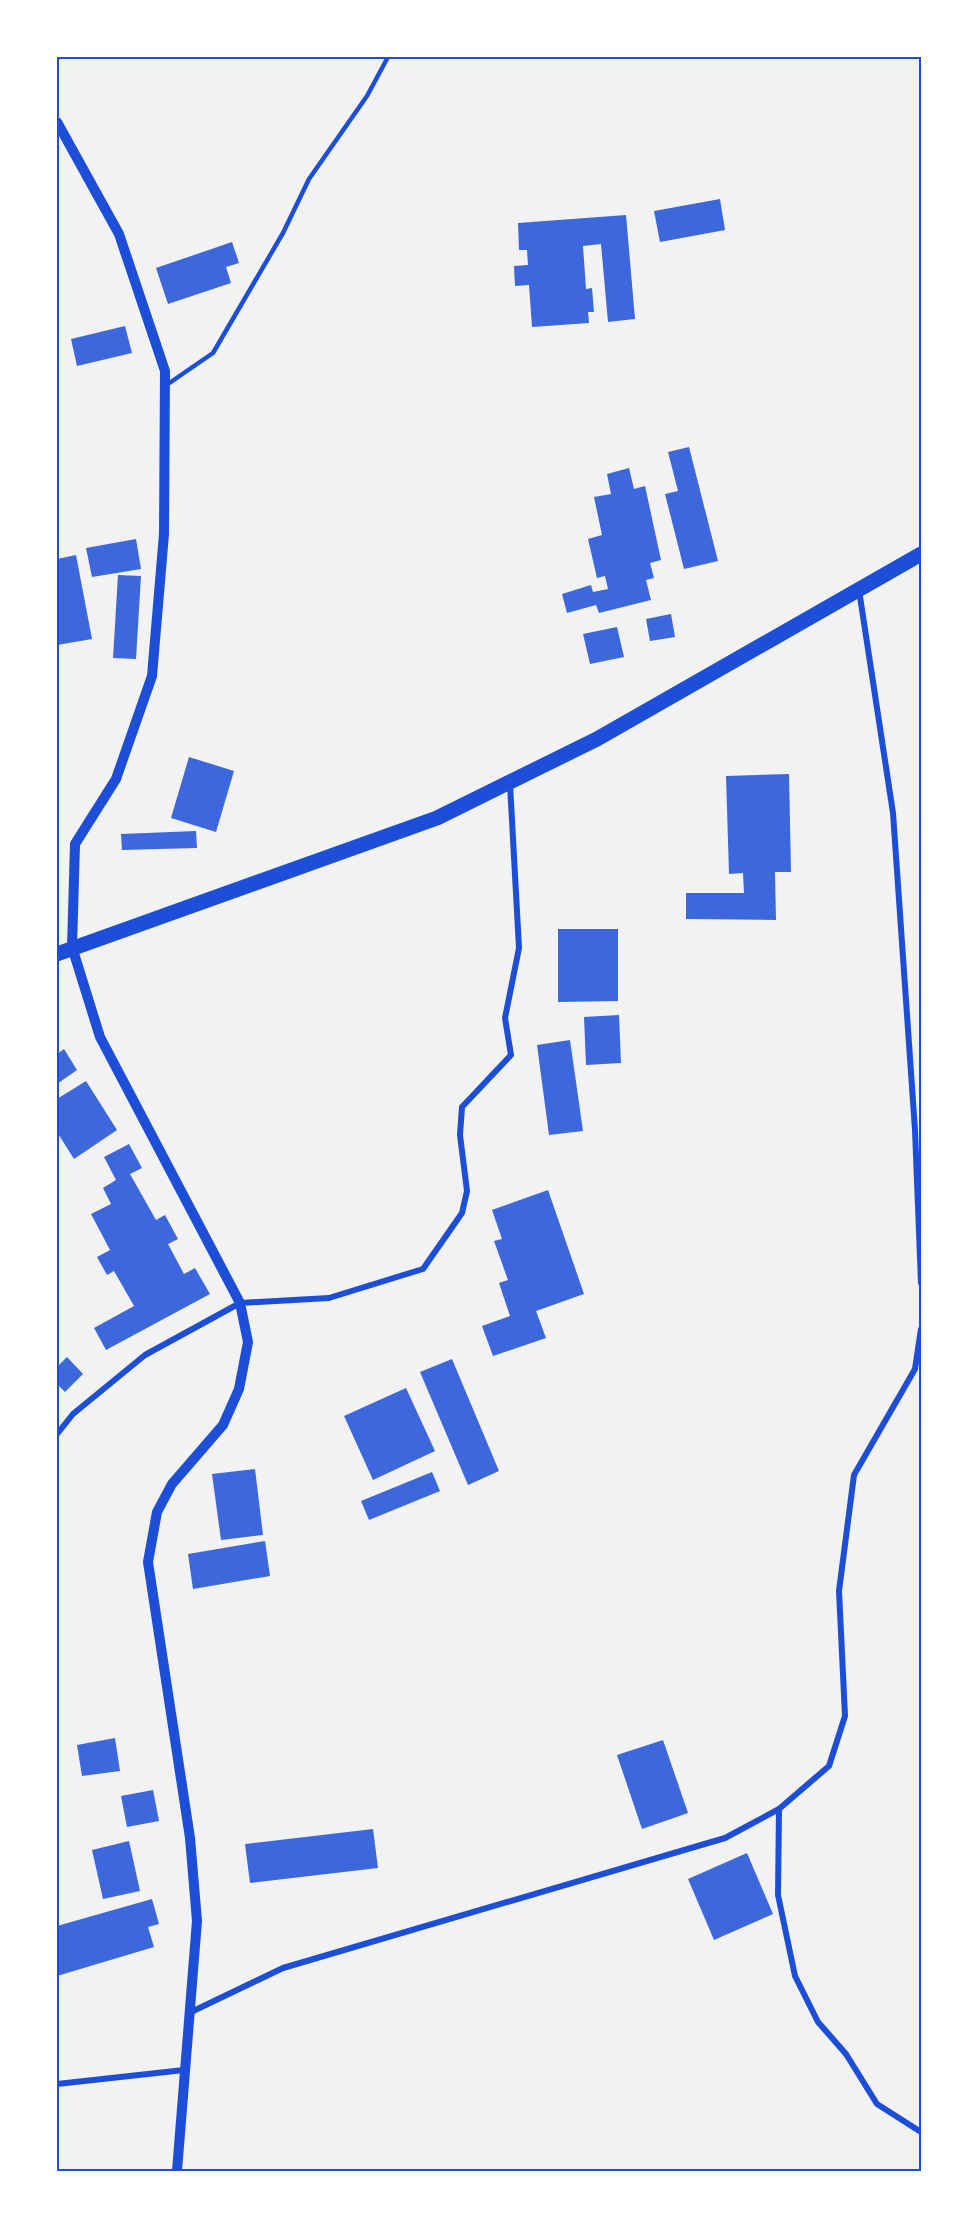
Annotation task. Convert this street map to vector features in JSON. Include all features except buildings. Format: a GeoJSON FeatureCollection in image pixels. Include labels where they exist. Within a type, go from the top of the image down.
{"type":"FeatureCollection","features":[{"type":"Feature","properties":{"kind":"main road"},"geometry":{"type":"LineString","coordinates":[[57,954],[436,818],[597,740],[921,554]]}},
{"type":"Feature","properties":{"kind":"street"},"geometry":{"type":"LineString","coordinates":[[57,122],[119,234],[165,371],[164,534],[152,676],[116,779],[75,844],[72,947],[100,1037],[240,1303],[248,1342],[239,1389],[223,1425],[172,1484],[157,1512],[148,1562],[190,1838],[197,1921],[177,2171]]}},
{"type":"Feature","properties":{"kind":"street"},"geometry":{"type":"LineString","coordinates":[[859,589],[893,813],[915,1130],[921,1283]]}},
{"type":"Feature","properties":{"kind":"street"},"geometry":{"type":"LineString","coordinates":[[57,1434],[73,1414],[145,1354],[240,1303],[329,1298],[423,1269],[462,1213],[467,1191],[460,1134],[462,1107],[512,1055],[505,1018],[519,948],[510,782]]}},
{"type":"Feature","properties":{"kind":"street"},"geometry":{"type":"LineString","coordinates":[[189,2013],[283,1968],[725,1838],[779,1809],[829,1766],[845,1716],[839,1591],[854,1474],[915,1369],[921,1329]]}},
{"type":"Feature","properties":{"kind":"street"},"geometry":{"type":"LineString","coordinates":[[779,1809],[778,1895],[795,1976],[818,2022],[846,2054],[877,2104],[921,2132]]}},
{"type":"Feature","properties":{"kind":"street"},"geometry":{"type":"LineString","coordinates":[[57,2084],[184,2070]]}},
{"type":"Feature","properties":{"kind":"lane"},"geometry":{"type":"LineString","coordinates":[[165,386],[213,352],[283,233],[309,179],[367,96],[388,57]]}}]}
